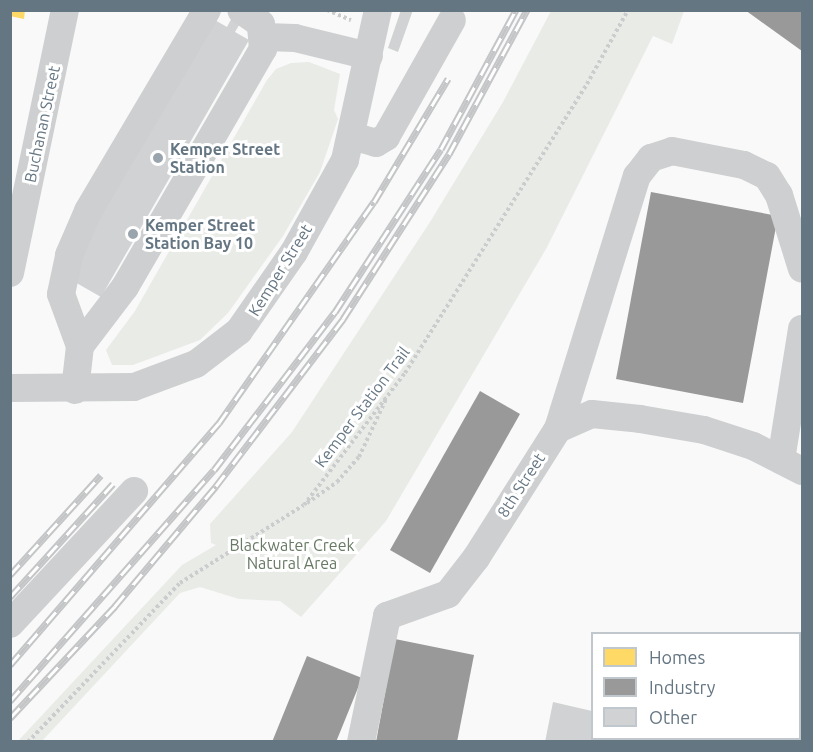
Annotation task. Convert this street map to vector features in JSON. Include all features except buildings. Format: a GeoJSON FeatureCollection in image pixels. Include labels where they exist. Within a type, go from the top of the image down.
{"type":"FeatureCollection","features":[{"type":"Feature","properties":{"kind":"street","name":"Buchanan Street"},"geometry":{"type":"LineString","coordinates":[[10,273],[21,176],[65,10]]}},
{"type":"Feature","properties":{"kind":"street"},"geometry":{"type":"LineString","coordinates":[[75,390],[80,346],[61,294],[69,255],[88,211],[207,10]]}},
{"type":"Feature","properties":{"kind":"street"},"geometry":{"type":"LineString","coordinates":[[80,346],[125,287],[263,48],[265,37],[261,24],[241,10]]}},
{"type":"Feature","properties":{"kind":"street","name":"Kemper Street"},"geometry":{"type":"LineString","coordinates":[[10,388],[75,390],[134,387],[196,364],[239,331],[294,252],[345,160],[369,56],[366,16]]}},
{"type":"Feature","properties":{"kind":"street"},"geometry":{"type":"LineString","coordinates":[[352,136],[376,143],[386,137],[452,20]]}},
{"type":"Feature","properties":{"kind":"street"},"geometry":{"type":"LineString","coordinates":[[265,37],[295,38],[369,56]]}},
{"type":"Feature","properties":{"kind":"street"},"geometry":{"type":"LineString","coordinates":[[558,429],[637,176],[651,158],[672,151],[744,165],[767,176],[779,195],[802,269]]}},
{"type":"Feature","properties":{"kind":"street"},"geometry":{"type":"LineString","coordinates":[[558,429],[592,414],[640,419],[704,430],[753,446],[791,466],[802,329]]}},
{"type":"Feature","properties":{"kind":"street","name":"8th Street"},"geometry":{"type":"LineString","coordinates":[[361,741],[387,616],[447,594],[476,558],[558,429]]}},
{"type":"Feature","properties":{"kind":"street"},"geometry":{"type":"LineString","coordinates":[[10,624],[134,491]]}},
{"type":"Feature","properties":{"kind":"path"},"geometry":{"type":"LineString","coordinates":[[327,10],[366,16]]}},
{"type":"Feature","properties":{"kind":"path","name":"Kemper Station Trail"},"geometry":{"type":"LineString","coordinates":[[28,741],[180,583],[304,506],[389,393],[587,84],[628,10]]}},
{"type":"Feature","properties":{"kind":"path"},"geometry":{"type":"LineString","coordinates":[[304,506],[337,482],[354,464],[389,393]]}},
{"type":"Feature","properties":{"kind":"green space","name":"Blackwater Creek Natural Area"},"geometry":{"type":"Polygon","coordinates":[[[551,11],[684,11],[672,44],[653,36],[546,249],[386,521],[301,617],[280,601],[239,599],[200,587],[180,593],[42,741],[18,741],[182,565],[216,545],[211,543],[210,524],[292,432],[430,222],[503,102],[551,11]]]}},
{"type":"Feature","properties":{"kind":"green space"},"geometry":{"type":"Polygon","coordinates":[[[309,62],[340,74],[334,110],[338,119],[320,172],[283,236],[228,313],[200,340],[133,365],[112,365],[106,350],[135,311],[267,80],[276,69],[291,63],[309,62]]]}},
{"type":"Feature","properties":{"kind":"railway"},"geometry":{"type":"LineString","coordinates":[[10,701],[214,470],[335,312],[441,149],[516,10]]}},
{"type":"Feature","properties":{"kind":"railway"},"geometry":{"type":"LineString","coordinates":[[10,718],[115,606],[216,486],[343,319],[449,154],[527,10]]}},
{"type":"Feature","properties":{"kind":"railway"},"geometry":{"type":"LineString","coordinates":[[10,665],[219,423],[374,202],[448,79]]}},
{"type":"Feature","properties":{"kind":"railway"},"geometry":{"type":"LineString","coordinates":[[10,575],[101,475]]}},
{"type":"Feature","properties":{"kind":"railway"},"geometry":{"type":"LineString","coordinates":[[10,597],[113,484]]}},
{"type":"Feature","properties":{"kind":"place","name":"Kemper Street Station"},"geometry":{"type":"Point","coordinates":[158,158]}},
{"type":"Feature","properties":{"kind":"place","name":"Kemper Street Station Bay 10"},"geometry":{"type":"Point","coordinates":[133,234]}}]}
